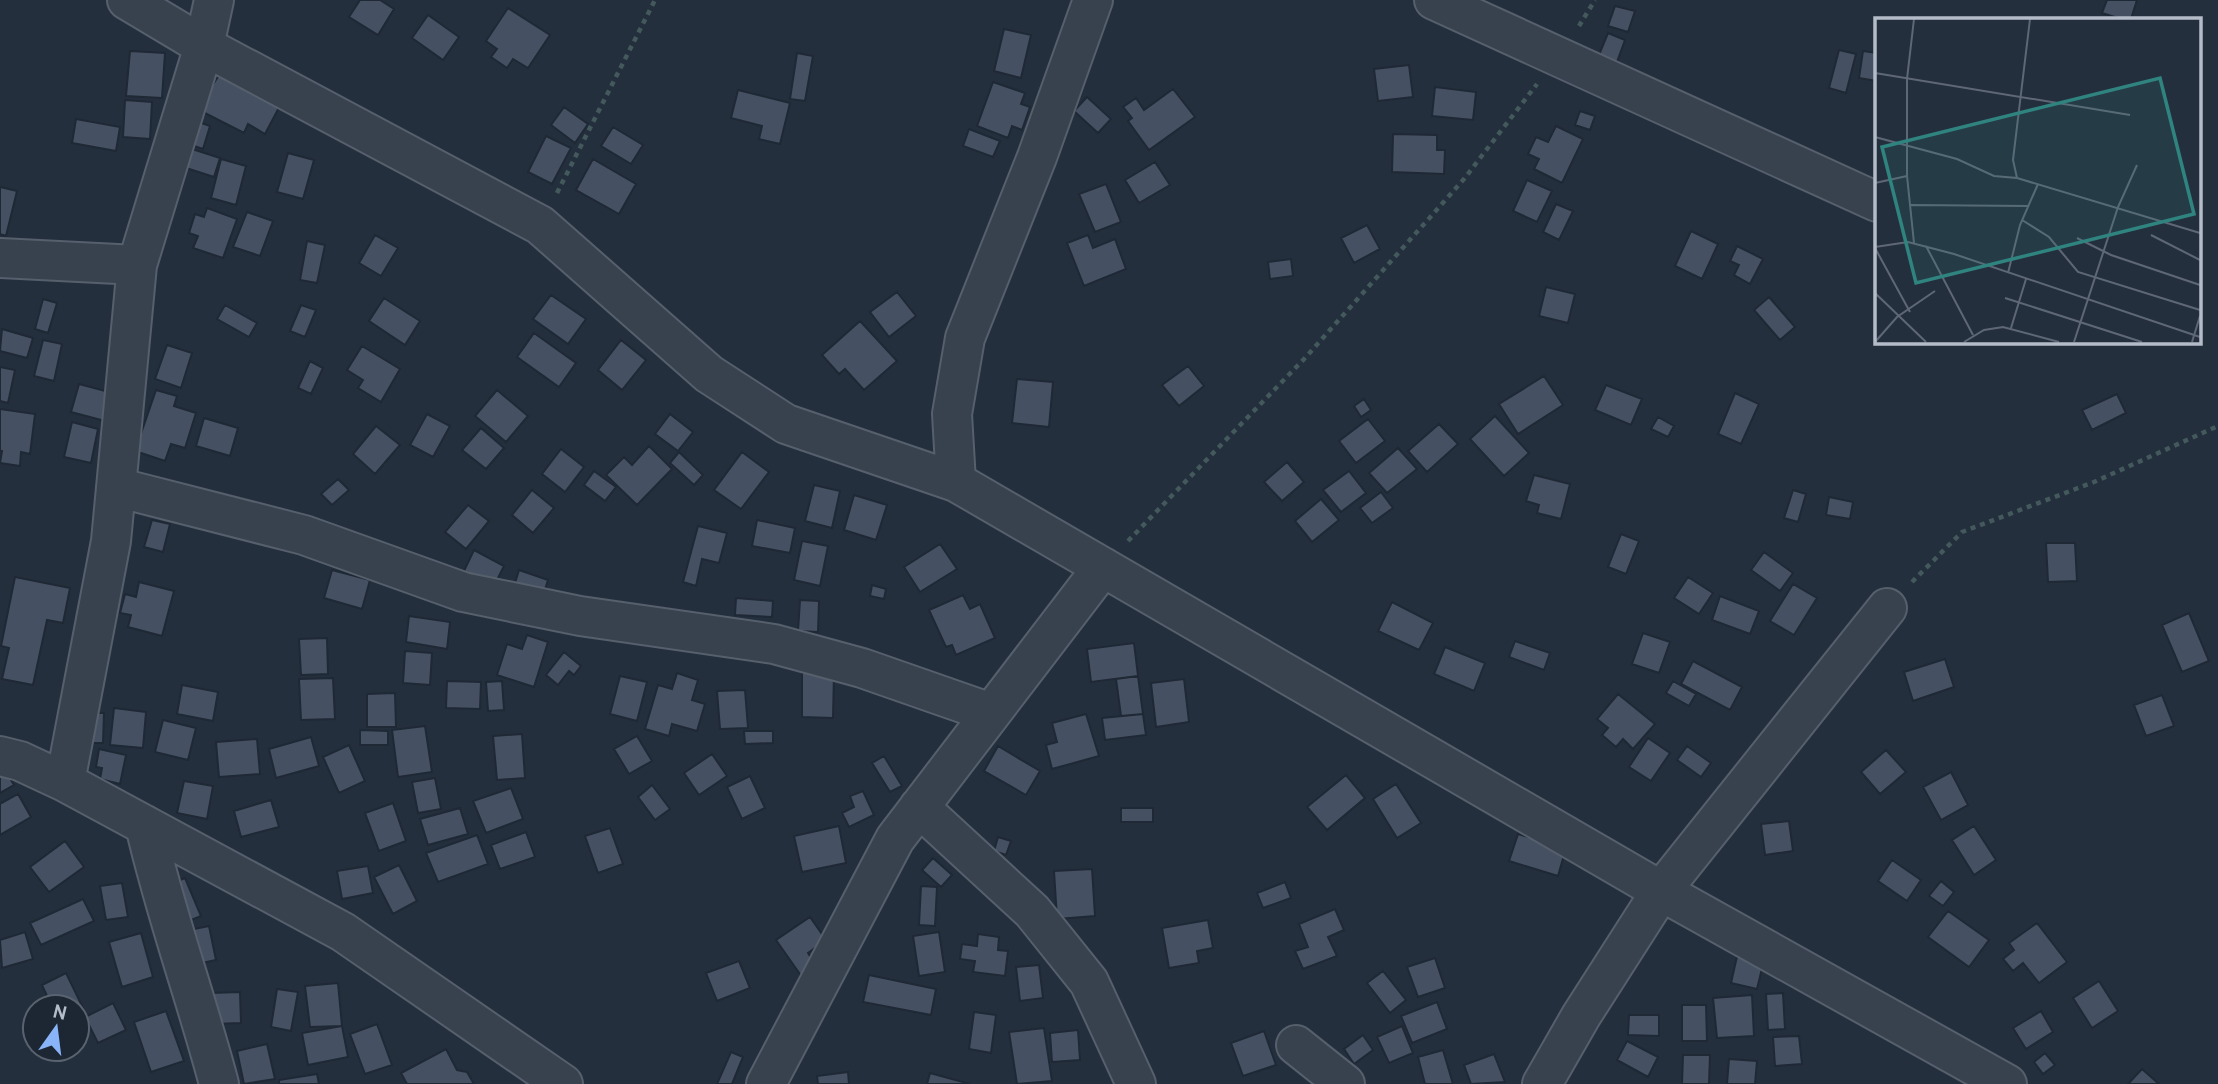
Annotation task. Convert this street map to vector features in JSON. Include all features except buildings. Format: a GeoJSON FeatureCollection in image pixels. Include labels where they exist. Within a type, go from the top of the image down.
{"type":"FeatureCollection","features":[{"type":"Feature","properties":{"kind":"street"},"geometry":{"type":"LineString","coordinates":[[127,0],[204,46],[540,225],[709,374],[786,424],[956,482],[1661,891],[2007,1084]]}},
{"type":"Feature","properties":{"kind":"street"},"geometry":{"type":"LineString","coordinates":[[65,782],[111,541],[137,265],[204,46],[214,0]]}},
{"type":"Feature","properties":{"kind":"street"},"geometry":{"type":"LineString","coordinates":[[956,482],[952,414],[965,338],[1037,157],[1093,0]]}},
{"type":"Feature","properties":{"kind":"street"},"geometry":{"type":"LineString","coordinates":[[1434,0],[1875,201]]}},
{"type":"Feature","properties":{"kind":"street"},"geometry":{"type":"LineString","coordinates":[[0,258],[137,265]]}},
{"type":"Feature","properties":{"kind":"street"},"geometry":{"type":"LineString","coordinates":[[116,487],[304,535],[463,592],[580,616],[774,643],[862,668],[991,713]]}},
{"type":"Feature","properties":{"kind":"street"},"geometry":{"type":"LineString","coordinates":[[766,1084],[895,839],[1103,567]]}},
{"type":"Feature","properties":{"kind":"street"},"geometry":{"type":"LineString","coordinates":[[1542,1084],[1581,1016],[1661,891],[1887,608]]}},
{"type":"Feature","properties":{"kind":"street"},"geometry":{"type":"LineString","coordinates":[[0,756],[20,761],[65,782],[343,932],[564,1084]]}},
{"type":"Feature","properties":{"kind":"street"},"geometry":{"type":"LineString","coordinates":[[919,807],[1032,911],[1089,982],[1136,1084]]}},
{"type":"Feature","properties":{"kind":"street"},"geometry":{"type":"LineString","coordinates":[[145,825],[160,891],[201,1017],[219,1084]]}},
{"type":"Feature","properties":{"kind":"street"},"geometry":{"type":"LineString","coordinates":[[1296,1045],[1345,1084]]}},
{"type":"Feature","properties":{"kind":"path"},"geometry":{"type":"LineString","coordinates":[[540,225],[655,0]]}},
{"type":"Feature","properties":{"kind":"path"},"geometry":{"type":"LineString","coordinates":[[1103,567],[1306,357],[1464,179],[1559,56],[1595,0]]}},
{"type":"Feature","properties":{"kind":"path"},"geometry":{"type":"LineString","coordinates":[[1887,608],[1962,531],[2094,482],[2218,426]]}}]}
